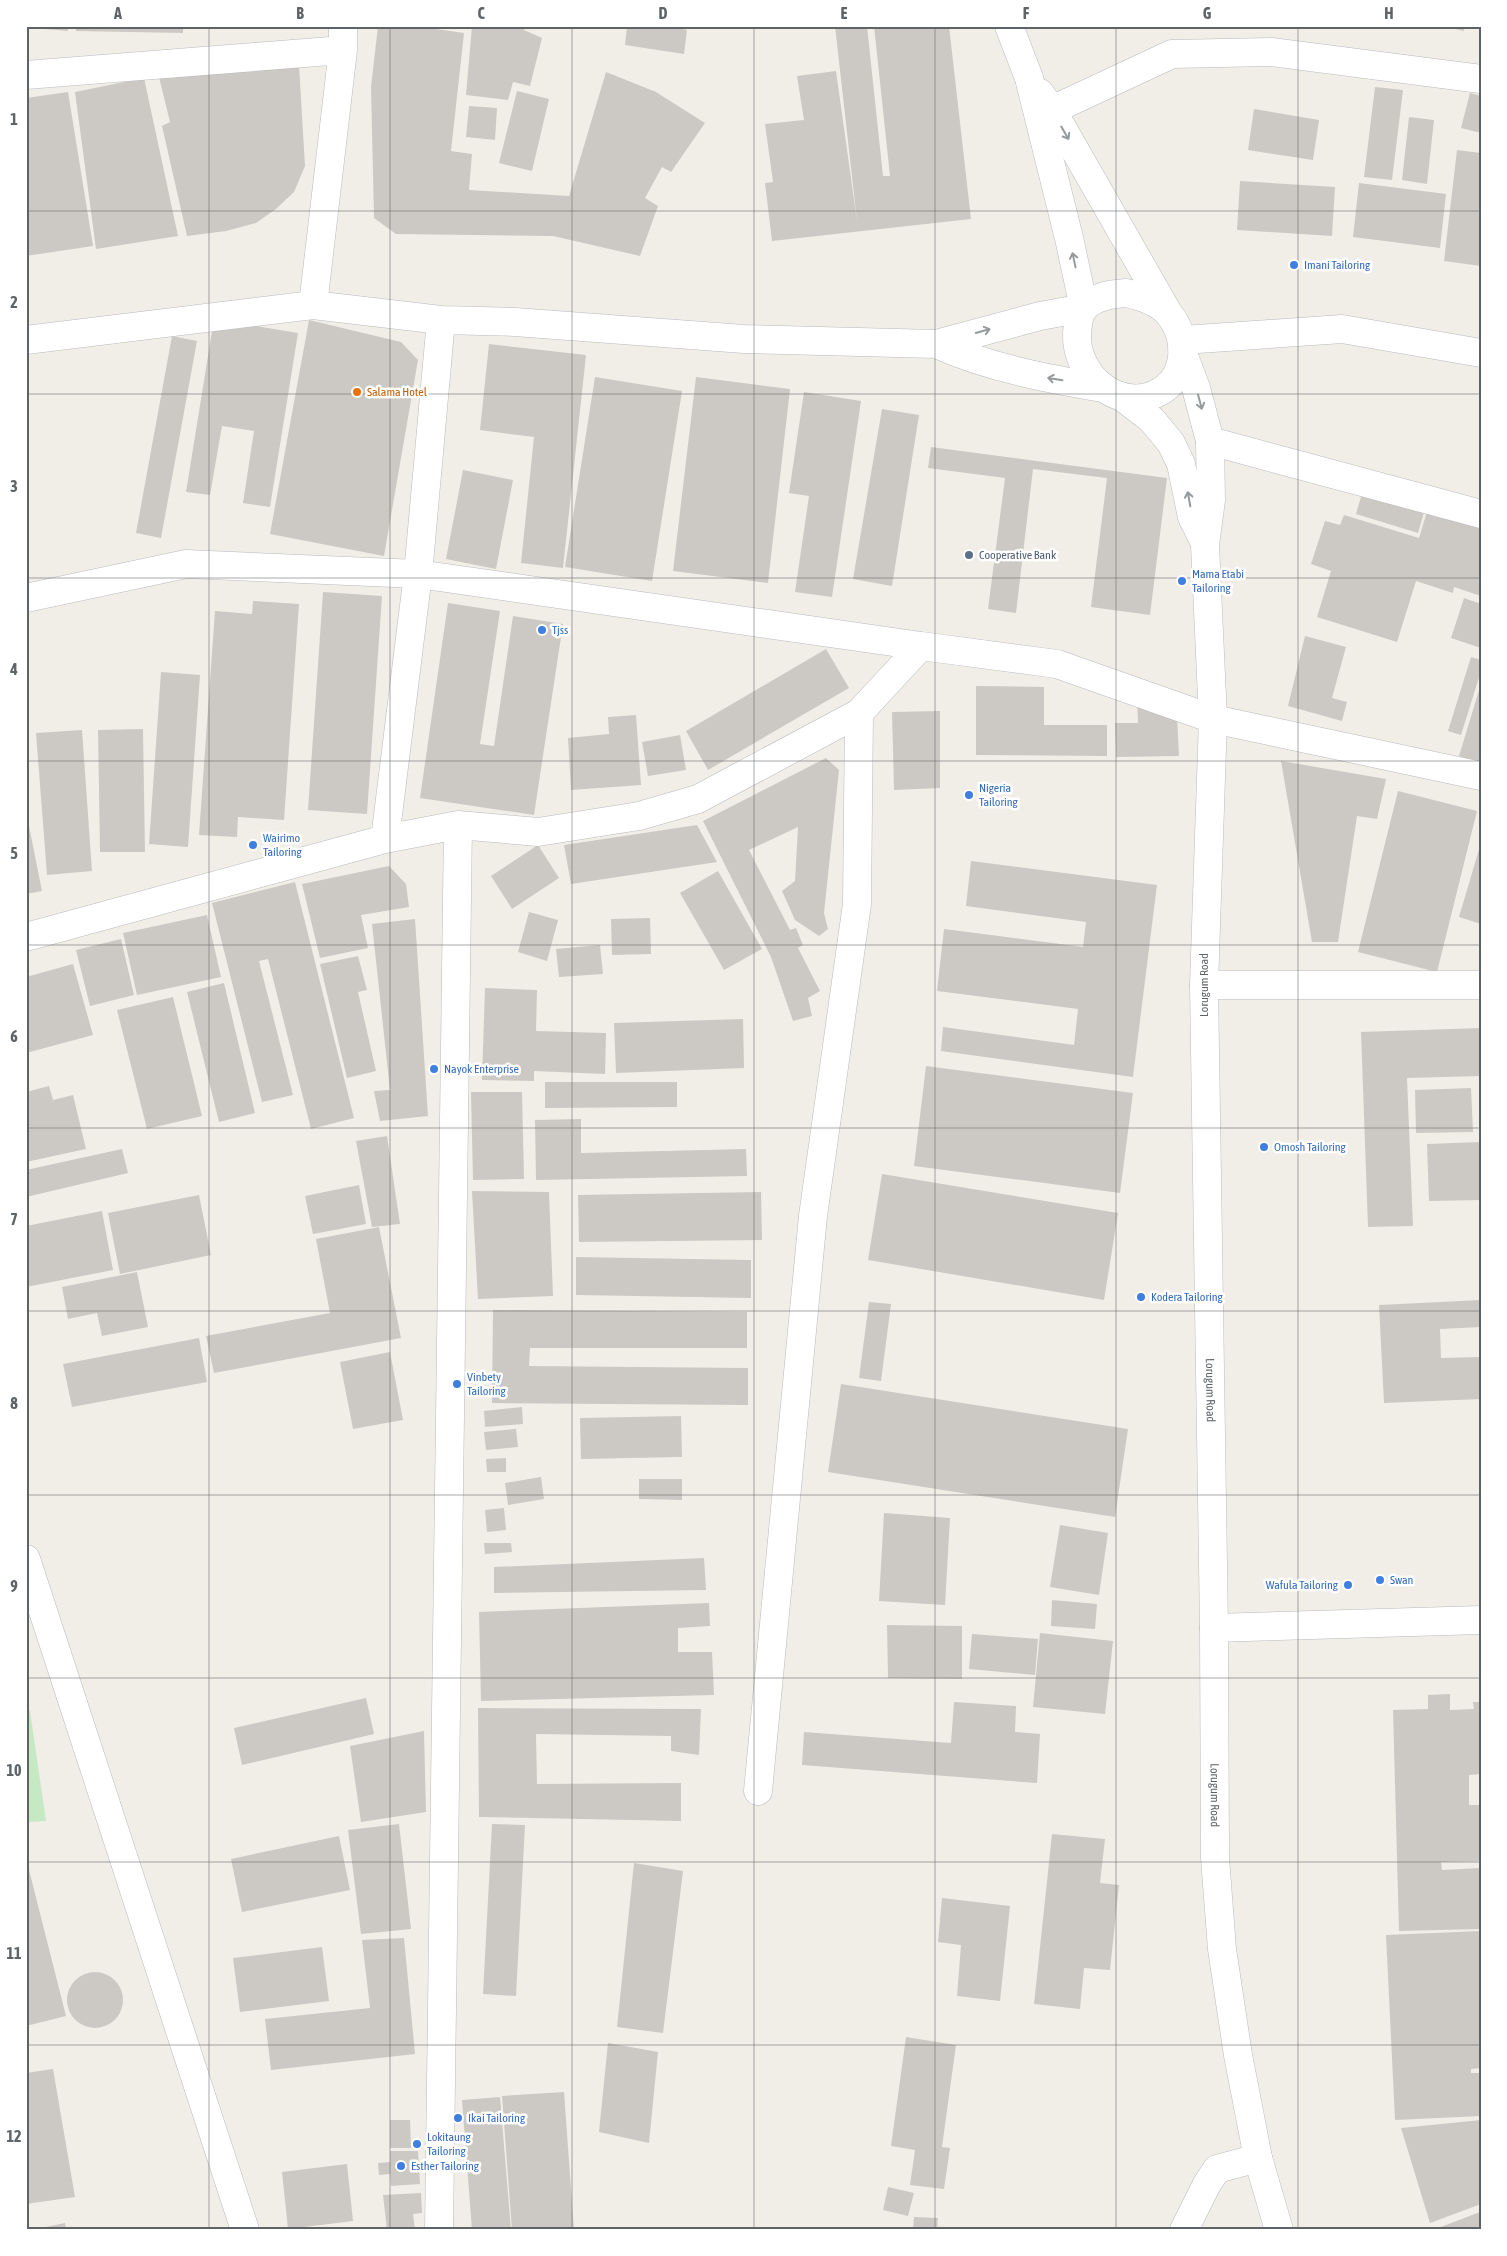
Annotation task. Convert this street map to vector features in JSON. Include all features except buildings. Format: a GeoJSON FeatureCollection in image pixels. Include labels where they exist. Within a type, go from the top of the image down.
{"type":"FeatureCollection","features":[{"type":"Feature","properties":{"kind":"street"},"geometry":{"type":"LineString","coordinates":[[1009,26],[1029,78],[1069,238],[1084,308],[1078,321],[1078,351],[1086,370],[1112,392],[1152,420],[1171,443],[1181,464],[1192,517],[1205,545]]}},
{"type":"Feature","properties":{"kind":"street"},"geometry":{"type":"LineString","coordinates":[[26,75],[343,38],[313,306]]}},
{"type":"Feature","properties":{"kind":"street"},"geometry":{"type":"LineString","coordinates":[[1052,110],[1172,54],[1271,52],[1481,79]]}},
{"type":"Feature","properties":{"kind":"street"},"geometry":{"type":"LineString","coordinates":[[1029,78],[1052,110],[1169,313],[1183,348],[1210,441],[1211,500],[1205,545]]}},
{"type":"Feature","properties":{"kind":"street"},"geometry":{"type":"LineString","coordinates":[[26,340],[313,306],[441,320],[515,322],[744,339],[936,344],[1040,316],[1084,308],[1105,296],[1126,293],[1153,302],[1169,313]]}},
{"type":"Feature","properties":{"kind":"street"},"geometry":{"type":"LineString","coordinates":[[385,839],[418,574],[441,320]]}},
{"type":"Feature","properties":{"kind":"street"},"geometry":{"type":"LineString","coordinates":[[1183,348],[1342,330],[1481,353]]}},
{"type":"Feature","properties":{"kind":"street"},"geometry":{"type":"LineString","coordinates":[[936,344],[956,353],[1020,373],[1143,399],[1165,388],[1178,370],[1183,348]]}},
{"type":"Feature","properties":{"kind":"street"},"geometry":{"type":"LineString","coordinates":[[1210,441],[1481,514]]}},
{"type":"Feature","properties":{"kind":"street","name":"Lorugum Road"},"geometry":{"type":"LineString","coordinates":[[1205,545],[1213,718],[1204,985],[1214,1628],[1215,1858],[1222,1949],[1238,2055],[1258,2158],[1279,2230]]}},
{"type":"Feature","properties":{"kind":"street"},"geometry":{"type":"LineString","coordinates":[[26,598],[186,564],[418,574],[1057,664],[1213,718],[1481,776]]}},
{"type":"Feature","properties":{"kind":"street"},"geometry":{"type":"LineString","coordinates":[[26,936],[385,839],[458,826],[538,832],[600,824],[698,799],[859,713],[921,646]]}},
{"type":"Feature","properties":{"kind":"street"},"geometry":{"type":"LineString","coordinates":[[758,1791],[813,1216],[857,904],[859,713]]}},
{"type":"Feature","properties":{"kind":"street"},"geometry":{"type":"LineString","coordinates":[[439,2230],[458,826]]}},
{"type":"Feature","properties":{"kind":"street"},"geometry":{"type":"LineString","coordinates":[[1204,985],[1481,985]]}},
{"type":"Feature","properties":{"kind":"street"},"geometry":{"type":"LineString","coordinates":[[26,1559],[245,2230]]}},
{"type":"Feature","properties":{"kind":"street"},"geometry":{"type":"LineString","coordinates":[[1214,1628],[1481,1620]]}},
{"type":"Feature","properties":{"kind":"street"},"geometry":{"type":"LineString","coordinates":[[1184,2230],[1206,2184],[1217,2169],[1258,2158]]}},
{"type":"Feature","properties":{"kind":"green space"},"geometry":{"type":"Polygon","coordinates":[[[26,1711],[30,1711],[46,1821],[26,1822],[26,1711]]]}},
{"type":"Feature","properties":{"kind":"place","name":"Imani Tailoring"},"geometry":{"type":"Point","coordinates":[1294,265]}},
{"type":"Feature","properties":{"kind":"place","name":"Salama Hotel"},"geometry":{"type":"Point","coordinates":[357,392]}},
{"type":"Feature","properties":{"kind":"place","name":"Cooperative Bank"},"geometry":{"type":"Point","coordinates":[969,555]}},
{"type":"Feature","properties":{"kind":"place","name":"Mama Etabi Tailoring"},"geometry":{"type":"Point","coordinates":[1182,581]}},
{"type":"Feature","properties":{"kind":"place","name":"Tjss"},"geometry":{"type":"Point","coordinates":[542,630]}},
{"type":"Feature","properties":{"kind":"place","name":"Nigeria Tailoring"},"geometry":{"type":"Point","coordinates":[969,795]}},
{"type":"Feature","properties":{"kind":"place","name":"Wairimo Tailoring"},"geometry":{"type":"Point","coordinates":[253,845]}},
{"type":"Feature","properties":{"kind":"place","name":"Nayok Enterprise"},"geometry":{"type":"Point","coordinates":[434,1069]}},
{"type":"Feature","properties":{"kind":"place","name":"Omosh Tailoring"},"geometry":{"type":"Point","coordinates":[1264,1147]}},
{"type":"Feature","properties":{"kind":"place","name":"Kodera Tailoring"},"geometry":{"type":"Point","coordinates":[1141,1297]}},
{"type":"Feature","properties":{"kind":"place","name":"Vinbety Tailoring"},"geometry":{"type":"Point","coordinates":[457,1384]}},
{"type":"Feature","properties":{"kind":"place","name":"Swan"},"geometry":{"type":"Point","coordinates":[1380,1580]}},
{"type":"Feature","properties":{"kind":"place","name":"Wafula Tailoring"},"geometry":{"type":"Point","coordinates":[1348,1585]}},
{"type":"Feature","properties":{"kind":"place","name":"Ikai Tailoring"},"geometry":{"type":"Point","coordinates":[458,2118]}},
{"type":"Feature","properties":{"kind":"place","name":"Lokitaung Tailoring"},"geometry":{"type":"Point","coordinates":[417,2144]}},
{"type":"Feature","properties":{"kind":"place","name":"Esther Tailoring"},"geometry":{"type":"Point","coordinates":[401,2166]}}]}
